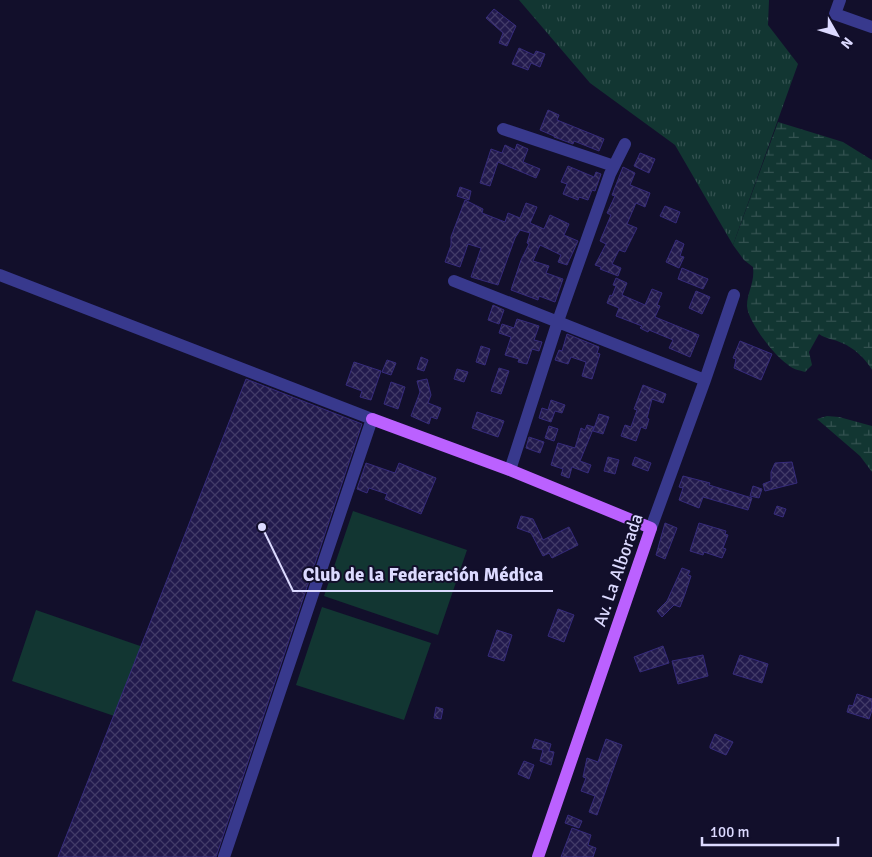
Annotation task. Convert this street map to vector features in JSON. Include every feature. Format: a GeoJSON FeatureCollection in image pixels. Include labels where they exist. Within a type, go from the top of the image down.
{"type":"FeatureCollection","features":[{"type":"Feature","properties":{"kind":"main road"},"geometry":{"type":"LineString","coordinates":[[372,419],[510,470],[651,528]]}},
{"type":"Feature","properties":{"kind":"main road","name":"Av. La Alborada"},"geometry":{"type":"LineString","coordinates":[[538,857],[651,528]]}},
{"type":"Feature","properties":{"kind":"street"},"geometry":{"type":"LineString","coordinates":[[840,0],[835,14],[872,27]]}},
{"type":"Feature","properties":{"kind":"street"},"geometry":{"type":"LineString","coordinates":[[503,129],[614,166]]}},
{"type":"Feature","properties":{"kind":"street"},"geometry":{"type":"LineString","coordinates":[[510,470],[558,321],[614,166],[625,144]]}},
{"type":"Feature","properties":{"kind":"street"},"geometry":{"type":"LineString","coordinates":[[0,275],[372,419],[224,857]]}},
{"type":"Feature","properties":{"kind":"street"},"geometry":{"type":"LineString","coordinates":[[454,280],[705,380]]}},
{"type":"Feature","properties":{"kind":"street","name":"Av. La Alborada"},"geometry":{"type":"LineString","coordinates":[[651,528],[734,295]]}},
{"type":"Feature","properties":{"kind":"green space"},"geometry":{"type":"Polygon","coordinates":[[[519,0],[769,0],[768,25],[798,64],[733,245],[675,145],[590,83],[519,0]]]}},
{"type":"Feature","properties":{"kind":"green space"},"geometry":{"type":"Polygon","coordinates":[[[778,122],[843,142],[872,160],[872,370],[863,358],[851,348],[819,334],[809,352],[812,365],[805,372],[793,368],[782,360],[769,346],[748,313],[747,301],[753,278],[753,267],[744,260],[733,245],[778,122]]]}},
{"type":"Feature","properties":{"kind":"green space"},"geometry":{"type":"Polygon","coordinates":[[[827,416],[839,417],[872,426],[872,472],[860,456],[817,419],[827,416]]]}},
{"type":"Feature","properties":{"kind":"green space"},"geometry":{"type":"Polygon","coordinates":[[[353,511],[467,550],[438,635],[324,596],[353,511]]]}},
{"type":"Feature","properties":{"kind":"green space"},"geometry":{"type":"Polygon","coordinates":[[[322,607],[431,643],[404,720],[296,685],[322,607]]]}},
{"type":"Feature","properties":{"kind":"green space"},"geometry":{"type":"Polygon","coordinates":[[[36,610],[146,648],[120,718],[12,681],[36,610]]]}},
{"type":"Feature","properties":{"kind":"building"},"geometry":{"type":"Polygon","coordinates":[[[494,9],[516,26],[507,46],[499,43],[503,33],[486,18],[494,9]]]}},
{"type":"Feature","properties":{"kind":"building"},"geometry":{"type":"Polygon","coordinates":[[[519,48],[534,55],[536,51],[545,54],[540,67],[531,63],[528,70],[512,64],[519,48]]]}},
{"type":"Feature","properties":{"kind":"building"},"geometry":{"type":"Polygon","coordinates":[[[548,110],[559,115],[557,120],[604,139],[599,151],[574,141],[573,144],[540,130],[548,110]]]}},
{"type":"Feature","properties":{"kind":"building"},"geometry":{"type":"Polygon","coordinates":[[[517,144],[528,149],[523,162],[540,169],[536,178],[498,162],[490,186],[480,183],[491,149],[502,153],[505,145],[515,150],[517,144]]]}},
{"type":"Feature","properties":{"kind":"building"},"geometry":{"type":"Polygon","coordinates":[[[640,153],[655,159],[649,173],[634,166],[640,153]]]}},
{"type":"Feature","properties":{"kind":"building"},"geometry":{"type":"Polygon","coordinates":[[[568,166],[594,177],[596,172],[601,174],[595,191],[592,190],[588,200],[579,197],[578,200],[563,194],[567,184],[561,182],[568,166]]]}},
{"type":"Feature","properties":{"kind":"building"},"geometry":{"type":"Polygon","coordinates":[[[623,167],[635,173],[630,185],[650,193],[645,207],[636,203],[627,224],[637,228],[625,252],[619,250],[612,264],[621,268],[618,276],[595,265],[606,244],[600,241],[611,215],[607,213],[615,196],[612,195],[623,167]]]}},
{"type":"Feature","properties":{"kind":"building"},"geometry":{"type":"Polygon","coordinates":[[[460,187],[471,191],[469,200],[457,196],[460,187]]]}},
{"type":"Feature","properties":{"kind":"building"},"geometry":{"type":"Polygon","coordinates":[[[465,200],[483,209],[482,213],[505,222],[508,213],[520,218],[526,203],[537,207],[530,223],[544,229],[550,215],[569,224],[564,235],[578,241],[567,265],[558,262],[561,255],[540,245],[533,261],[549,266],[546,273],[563,279],[555,302],[539,296],[538,300],[511,290],[521,260],[529,244],[527,243],[530,233],[520,230],[515,238],[498,285],[471,277],[481,248],[468,244],[460,267],[445,262],[451,245],[451,237],[465,200]]]}},
{"type":"Feature","properties":{"kind":"building"},"geometry":{"type":"Polygon","coordinates":[[[665,206],[680,212],[676,223],[660,216],[665,206]]]}},
{"type":"Feature","properties":{"kind":"building"},"geometry":{"type":"Polygon","coordinates":[[[676,240],[684,244],[680,256],[684,257],[679,268],[666,262],[676,240]]]}},
{"type":"Feature","properties":{"kind":"building"},"geometry":{"type":"Polygon","coordinates":[[[682,268],[708,279],[703,289],[678,279],[682,268]]]}},
{"type":"Feature","properties":{"kind":"building"},"geometry":{"type":"Polygon","coordinates":[[[616,278],[627,283],[622,295],[645,305],[652,289],[662,293],[657,305],[660,306],[655,317],[699,335],[690,357],[669,348],[673,340],[649,330],[648,332],[640,328],[642,326],[616,316],[619,308],[607,303],[616,286],[613,285],[616,278]]]}},
{"type":"Feature","properties":{"kind":"building"},"geometry":{"type":"Polygon","coordinates":[[[696,291],[710,297],[702,314],[689,308],[696,291]]]}},
{"type":"Feature","properties":{"kind":"building"},"geometry":{"type":"Polygon","coordinates":[[[493,305],[504,310],[499,324],[488,320],[493,305]]]}},
{"type":"Feature","properties":{"kind":"building"},"geometry":{"type":"Polygon","coordinates":[[[517,319],[539,326],[534,340],[542,342],[539,351],[532,349],[527,364],[518,362],[519,359],[505,355],[511,337],[499,333],[502,324],[514,328],[517,319]]]}},
{"type":"Feature","properties":{"kind":"building"},"geometry":{"type":"Polygon","coordinates":[[[567,334],[599,347],[597,353],[600,354],[592,379],[582,376],[586,362],[571,357],[568,364],[555,360],[559,350],[562,351],[567,334]]]}},
{"type":"Feature","properties":{"kind":"building"},"geometry":{"type":"Polygon","coordinates":[[[740,341],[772,354],[761,380],[734,368],[736,359],[733,358],[740,341]]]}},
{"type":"Feature","properties":{"kind":"building"},"geometry":{"type":"Polygon","coordinates":[[[481,346],[490,349],[485,365],[476,362],[481,346]]]}},
{"type":"Feature","properties":{"kind":"building"},"geometry":{"type":"Polygon","coordinates":[[[421,357],[428,360],[424,371],[417,369],[421,357]]]}},
{"type":"Feature","properties":{"kind":"building"},"geometry":{"type":"Polygon","coordinates":[[[387,360],[396,363],[391,375],[382,372],[387,360]]]}},
{"type":"Feature","properties":{"kind":"building"},"geometry":{"type":"Polygon","coordinates":[[[354,362],[381,371],[371,400],[360,397],[362,391],[346,385],[354,362]]]}},
{"type":"Feature","properties":{"kind":"building"},"geometry":{"type":"Polygon","coordinates":[[[499,368],[509,371],[501,394],[491,391],[499,368]]]}},
{"type":"Feature","properties":{"kind":"building"},"geometry":{"type":"Polygon","coordinates":[[[457,369],[468,372],[464,382],[454,379],[457,369]]]}},
{"type":"Feature","properties":{"kind":"building"},"geometry":{"type":"Polygon","coordinates":[[[246,379],[362,424],[216,857],[58,857],[246,379]]]}},
{"type":"Feature","properties":{"kind":"building"},"geometry":{"type":"Polygon","coordinates":[[[427,379],[431,395],[428,403],[441,408],[437,419],[431,417],[429,424],[411,416],[420,392],[417,381],[427,379]]]}},
{"type":"Feature","properties":{"kind":"building"},"geometry":{"type":"Polygon","coordinates":[[[391,382],[405,387],[398,409],[384,404],[391,382]]]}},
{"type":"Feature","properties":{"kind":"building"},"geometry":{"type":"Polygon","coordinates":[[[643,385],[666,394],[663,403],[652,399],[646,429],[641,427],[636,441],[621,436],[625,425],[631,427],[637,410],[634,409],[643,385]]]}},
{"type":"Feature","properties":{"kind":"building"},"geometry":{"type":"Polygon","coordinates":[[[551,400],[565,405],[562,413],[555,411],[551,422],[539,418],[542,408],[548,410],[551,400]]]}},
{"type":"Feature","properties":{"kind":"building"},"geometry":{"type":"Polygon","coordinates":[[[477,412],[504,421],[498,437],[472,428],[477,412]]]}},
{"type":"Feature","properties":{"kind":"building"},"geometry":{"type":"Polygon","coordinates":[[[599,414],[609,417],[603,434],[593,431],[599,414]]]}},
{"type":"Feature","properties":{"kind":"building"},"geometry":{"type":"Polygon","coordinates":[[[587,425],[594,427],[580,461],[591,465],[588,473],[572,467],[569,478],[561,475],[563,469],[551,465],[558,443],[575,448],[581,428],[585,430],[587,425]]]}},
{"type":"Feature","properties":{"kind":"building"},"geometry":{"type":"Polygon","coordinates":[[[549,426],[558,429],[554,441],[545,438],[549,426]]]}},
{"type":"Feature","properties":{"kind":"building"},"geometry":{"type":"Polygon","coordinates":[[[529,437],[544,442],[540,453],[526,448],[529,437]]]}},
{"type":"Feature","properties":{"kind":"building"},"geometry":{"type":"Polygon","coordinates":[[[608,457],[619,460],[615,474],[604,471],[608,457]]]}},
{"type":"Feature","properties":{"kind":"building"},"geometry":{"type":"Polygon","coordinates":[[[635,457],[651,463],[648,471],[632,465],[635,457]]]}},
{"type":"Feature","properties":{"kind":"building"},"geometry":{"type":"Polygon","coordinates":[[[792,462],[797,483],[765,491],[763,484],[771,481],[771,472],[775,463],[792,462]]]}},
{"type":"Feature","properties":{"kind":"building"},"geometry":{"type":"Polygon","coordinates":[[[366,463],[395,473],[399,463],[436,478],[421,514],[385,499],[387,494],[369,488],[367,493],[357,489],[366,463]]]}},
{"type":"Feature","properties":{"kind":"building"},"geometry":{"type":"Polygon","coordinates":[[[683,476],[710,483],[709,485],[752,498],[748,510],[703,497],[699,508],[679,500],[683,488],[679,487],[683,476]]]}},
{"type":"Feature","properties":{"kind":"building"},"geometry":{"type":"Polygon","coordinates":[[[753,486],[762,489],[759,498],[750,496],[753,486]]]}},
{"type":"Feature","properties":{"kind":"building"},"geometry":{"type":"Polygon","coordinates":[[[777,506],[786,509],[783,517],[774,514],[777,506]]]}},
{"type":"Feature","properties":{"kind":"building"},"geometry":{"type":"Polygon","coordinates":[[[521,516],[533,519],[543,540],[569,527],[578,545],[552,558],[549,553],[543,556],[531,533],[517,528],[521,516]]]}},
{"type":"Feature","properties":{"kind":"building"},"geometry":{"type":"Polygon","coordinates":[[[665,523],[677,528],[665,559],[656,555],[665,523]]]}},
{"type":"Feature","properties":{"kind":"building"},"geometry":{"type":"Polygon","coordinates":[[[699,523],[726,531],[725,534],[728,535],[723,548],[726,549],[722,558],[704,552],[703,555],[690,551],[699,523]]]}},
{"type":"Feature","properties":{"kind":"building"},"geometry":{"type":"Polygon","coordinates":[[[682,568],[690,571],[688,575],[691,576],[680,607],[674,605],[662,617],[657,611],[667,601],[682,568]]]}},
{"type":"Feature","properties":{"kind":"building"},"geometry":{"type":"Polygon","coordinates":[[[558,609],[574,615],[564,642],[548,636],[558,609]]]}},
{"type":"Feature","properties":{"kind":"building"},"geometry":{"type":"Polygon","coordinates":[[[497,630],[512,635],[504,661],[488,656],[497,630]]]}},
{"type":"Feature","properties":{"kind":"building"},"geometry":{"type":"Polygon","coordinates":[[[663,646],[669,663],[640,672],[634,657],[663,646]]]}},
{"type":"Feature","properties":{"kind":"building"},"geometry":{"type":"Polygon","coordinates":[[[703,655],[708,676],[678,684],[672,661],[703,655]]]}},
{"type":"Feature","properties":{"kind":"building"},"geometry":{"type":"Polygon","coordinates":[[[740,655],[768,664],[762,683],[733,674],[740,655]]]}},
{"type":"Feature","properties":{"kind":"building"},"geometry":{"type":"Polygon","coordinates":[[[857,694],[872,699],[872,710],[869,719],[847,712],[849,705],[853,706],[857,694]]]}},
{"type":"Feature","properties":{"kind":"building"},"geometry":{"type":"Polygon","coordinates":[[[436,707],[443,709],[441,719],[434,718],[436,707]]]}},
{"type":"Feature","properties":{"kind":"building"},"geometry":{"type":"Polygon","coordinates":[[[715,734],[733,742],[726,755],[710,748],[715,734]]]}},
{"type":"Feature","properties":{"kind":"building"},"geometry":{"type":"Polygon","coordinates":[[[535,739],[551,744],[549,751],[554,752],[551,765],[540,761],[543,750],[532,748],[535,739]]]}},
{"type":"Feature","properties":{"kind":"building"},"geometry":{"type":"Polygon","coordinates":[[[606,739],[622,745],[597,815],[589,812],[595,796],[581,791],[586,778],[583,777],[587,758],[598,762],[606,739]]]}},
{"type":"Feature","properties":{"kind":"building"},"geometry":{"type":"Polygon","coordinates":[[[524,761],[534,765],[529,779],[518,774],[524,761]]]}},
{"type":"Feature","properties":{"kind":"building"},"geometry":{"type":"Polygon","coordinates":[[[568,815],[582,821],[579,828],[565,823],[568,815]]]}},
{"type":"Feature","properties":{"kind":"building"},"geometry":{"type":"Polygon","coordinates":[[[572,828],[591,835],[588,845],[596,848],[593,857],[561,857],[572,828]]]}},
{"type":"Feature","properties":{"kind":"place","name":"Club de la Federación Médica"},"geometry":{"type":"Point","coordinates":[262,527]}}]}
